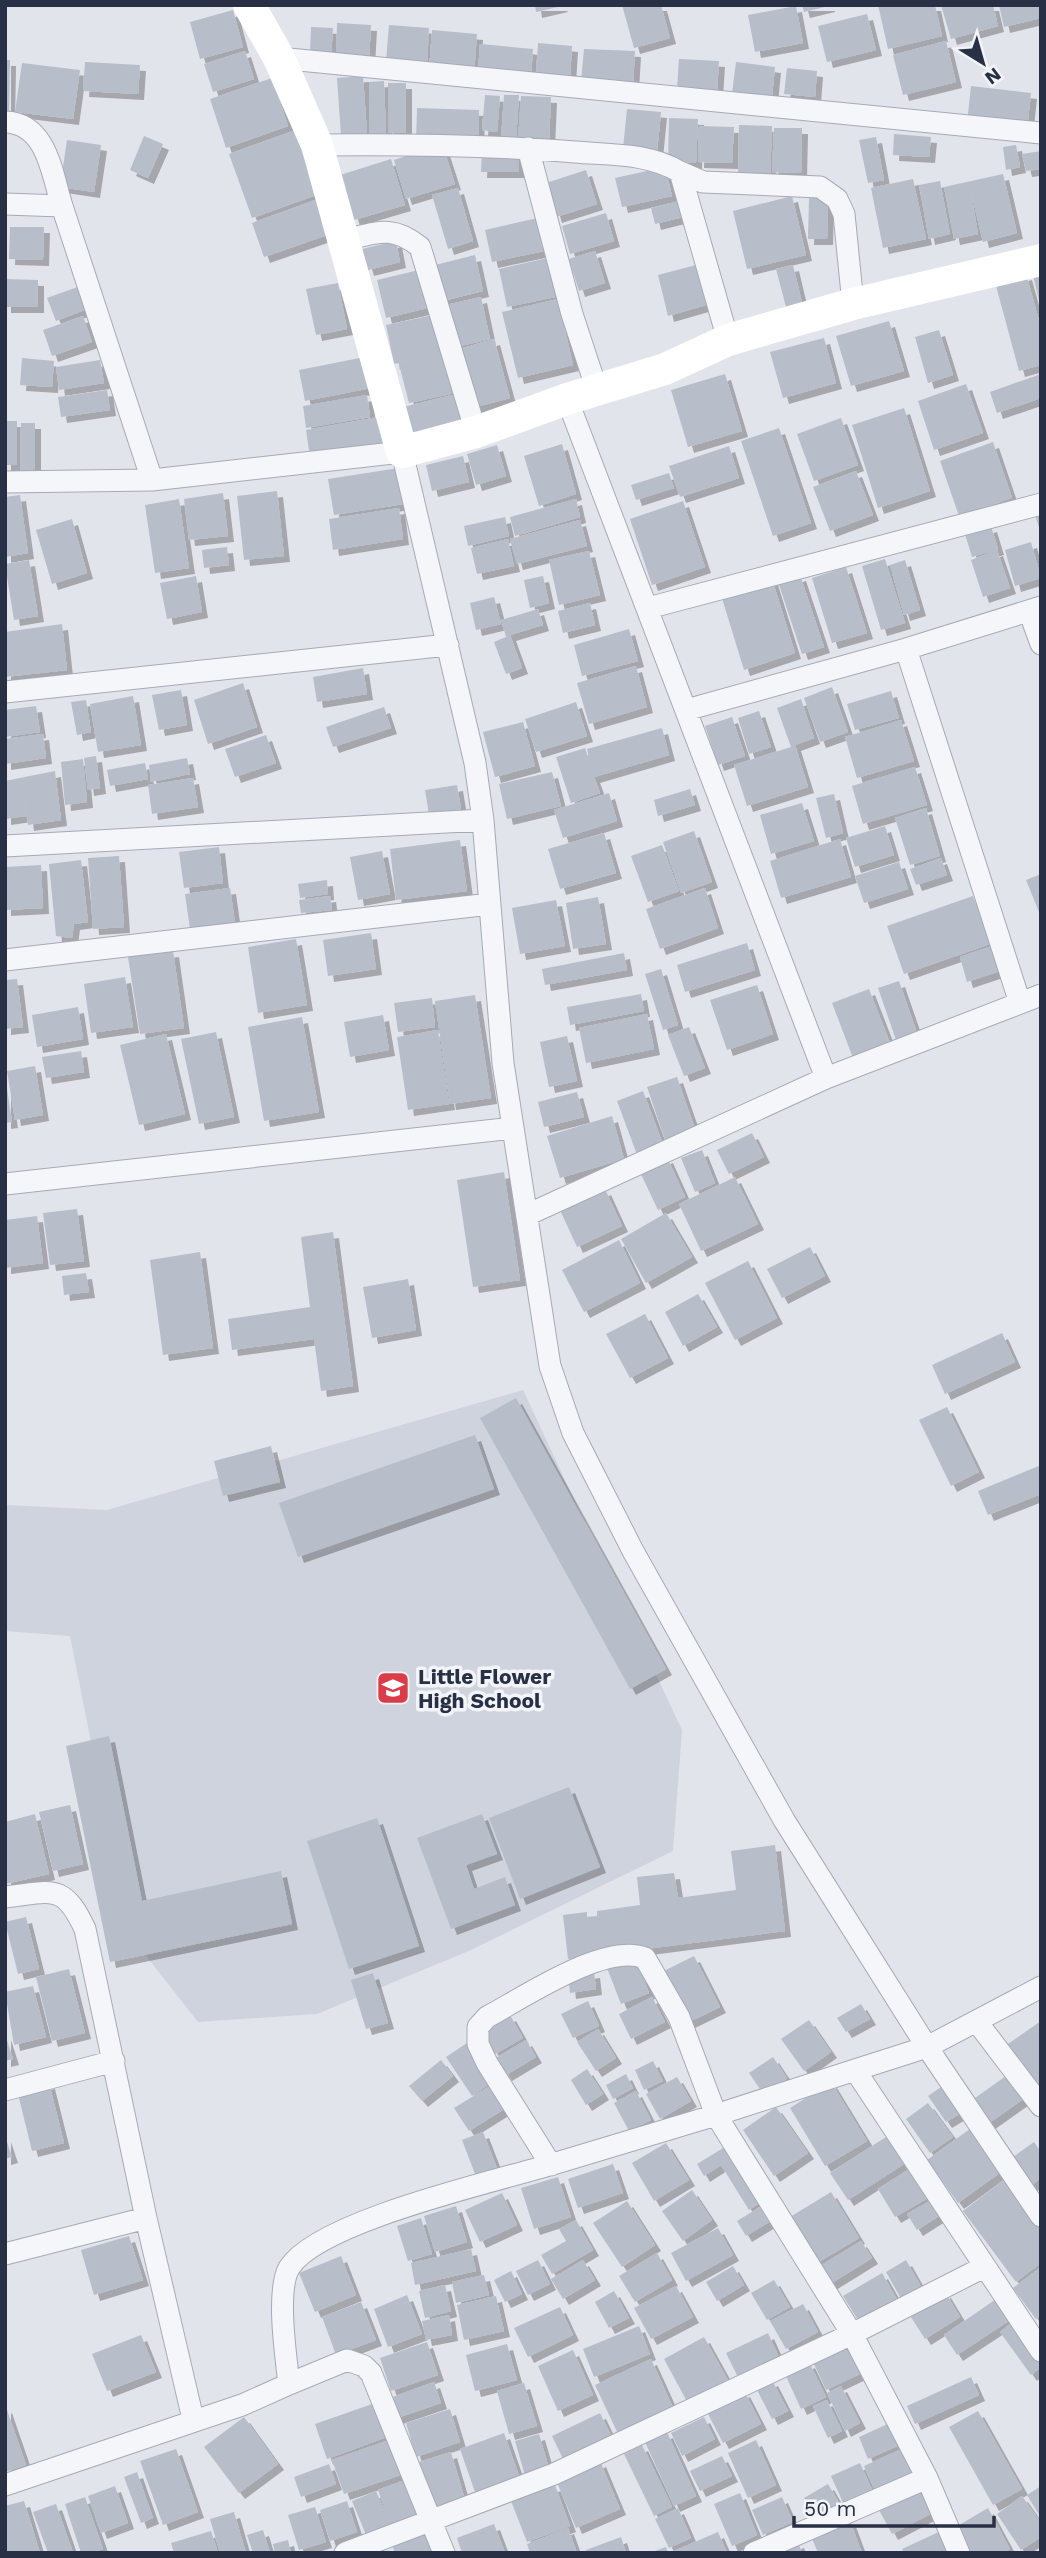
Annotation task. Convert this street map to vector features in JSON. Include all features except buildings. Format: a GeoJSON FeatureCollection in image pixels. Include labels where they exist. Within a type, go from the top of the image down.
{"type":"FeatureCollection","features":[{"type":"Feature","properties":{"kind":"street"},"geometry":{"type":"LineString","coordinates":[[249,5],[279,58],[317,145],[402,452],[475,762],[483,820],[503,1063],[550,1366],[573,1433],[633,1551],[784,1820],[927,2047],[1041,2216]]}},
{"type":"Feature","properties":{"kind":"street"},"geometry":{"type":"LineString","coordinates":[[279,58],[1041,133]]}},
{"type":"Feature","properties":{"kind":"street"},"geometry":{"type":"LineString","coordinates":[[5,122],[32,130],[43,145],[152,480]]}},
{"type":"Feature","properties":{"kind":"street"},"geometry":{"type":"LineString","coordinates":[[317,145],[428,143],[528,148],[654,159],[703,181],[820,187],[837,199],[844,214],[853,304]]}},
{"type":"Feature","properties":{"kind":"street"},"geometry":{"type":"LineString","coordinates":[[528,148],[572,314],[597,390]]}},
{"type":"Feature","properties":{"kind":"street"},"geometry":{"type":"LineString","coordinates":[[680,172],[728,340]]}},
{"type":"Feature","properties":{"kind":"street"},"geometry":{"type":"LineString","coordinates":[[5,204],[62,205]]}},
{"type":"Feature","properties":{"kind":"street"},"geometry":{"type":"LineString","coordinates":[[344,240],[382,231],[400,232],[420,247],[476,432]]}},
{"type":"Feature","properties":{"kind":"street"},"geometry":{"type":"LineString","coordinates":[[5,482],[152,480],[402,452],[476,432],[567,399],[665,369],[728,340],[853,304],[1041,260]]}},
{"type":"Feature","properties":{"kind":"street"},"geometry":{"type":"LineString","coordinates":[[567,399],[827,1078]]}},
{"type":"Feature","properties":{"kind":"street"},"geometry":{"type":"LineString","coordinates":[[648,608],[1041,505]]}},
{"type":"Feature","properties":{"kind":"street"},"geometry":{"type":"LineString","coordinates":[[686,710],[906,649],[1035,609],[1041,644]]}},
{"type":"Feature","properties":{"kind":"street"},"geometry":{"type":"LineString","coordinates":[[5,692],[447,645]]}},
{"type":"Feature","properties":{"kind":"street"},"geometry":{"type":"LineString","coordinates":[[906,649],[1020,1003]]}},
{"type":"Feature","properties":{"kind":"street"},"geometry":{"type":"LineString","coordinates":[[5,846],[483,820]]}},
{"type":"Feature","properties":{"kind":"street"},"geometry":{"type":"LineString","coordinates":[[5,960],[490,904]]}},
{"type":"Feature","properties":{"kind":"street"},"geometry":{"type":"LineString","coordinates":[[527,1215],[827,1078],[1041,995]]}},
{"type":"Feature","properties":{"kind":"street"},"geometry":{"type":"LineString","coordinates":[[5,1184],[513,1128]]}},
{"type":"Feature","properties":{"kind":"street"},"geometry":{"type":"LineString","coordinates":[[5,1897],[52,1892],[67,1898],[85,1929],[146,2218],[193,2419]]}},
{"type":"Feature","properties":{"kind":"street"},"geometry":{"type":"LineString","coordinates":[[551,2165],[487,2063],[478,2044],[478,2027],[487,2017],[583,1966],[624,1954],[645,1958],[679,2017],[716,2115],[852,2334],[927,2478],[959,2553]]}},
{"type":"Feature","properties":{"kind":"street"},"geometry":{"type":"LineString","coordinates":[[289,2384],[285,2290],[287,2272],[296,2258],[348,2229],[416,2202],[716,2115],[927,2047],[1041,1987]]}},
{"type":"Feature","properties":{"kind":"street"},"geometry":{"type":"LineString","coordinates":[[977,2022],[1041,2106]]}},
{"type":"Feature","properties":{"kind":"street"},"geometry":{"type":"LineString","coordinates":[[5,2090],[114,2061]]}},
{"type":"Feature","properties":{"kind":"street"},"geometry":{"type":"LineString","coordinates":[[855,2070],[1041,2351]]}},
{"type":"Feature","properties":{"kind":"street"},"geometry":{"type":"LineString","coordinates":[[5,2255],[146,2218]]}},
{"type":"Feature","properties":{"kind":"street"},"geometry":{"type":"LineString","coordinates":[[345,2553],[554,2474],[852,2334],[984,2267]]}},
{"type":"Feature","properties":{"kind":"street"},"geometry":{"type":"LineString","coordinates":[[5,2485],[193,2419],[242,2405],[347,2360],[365,2366],[371,2373],[444,2553]]}},
{"type":"Feature","properties":{"kind":"street"},"geometry":{"type":"LineString","coordinates":[[754,2553],[801,2544],[927,2478]]}},
{"type":"Feature","properties":{"kind":"shaded area"},"geometry":{"type":"Polygon","coordinates":[[[523,1390],[682,1730],[673,1851],[471,1950],[317,2014],[198,2022],[129,1934],[70,1636],[5,1631],[5,1505],[107,1510],[523,1390]]]}},
{"type":"Feature","properties":{"kind":"place","name":"Little Flower High School"},"geometry":{"type":"Point","coordinates":[393,1688]}}]}
